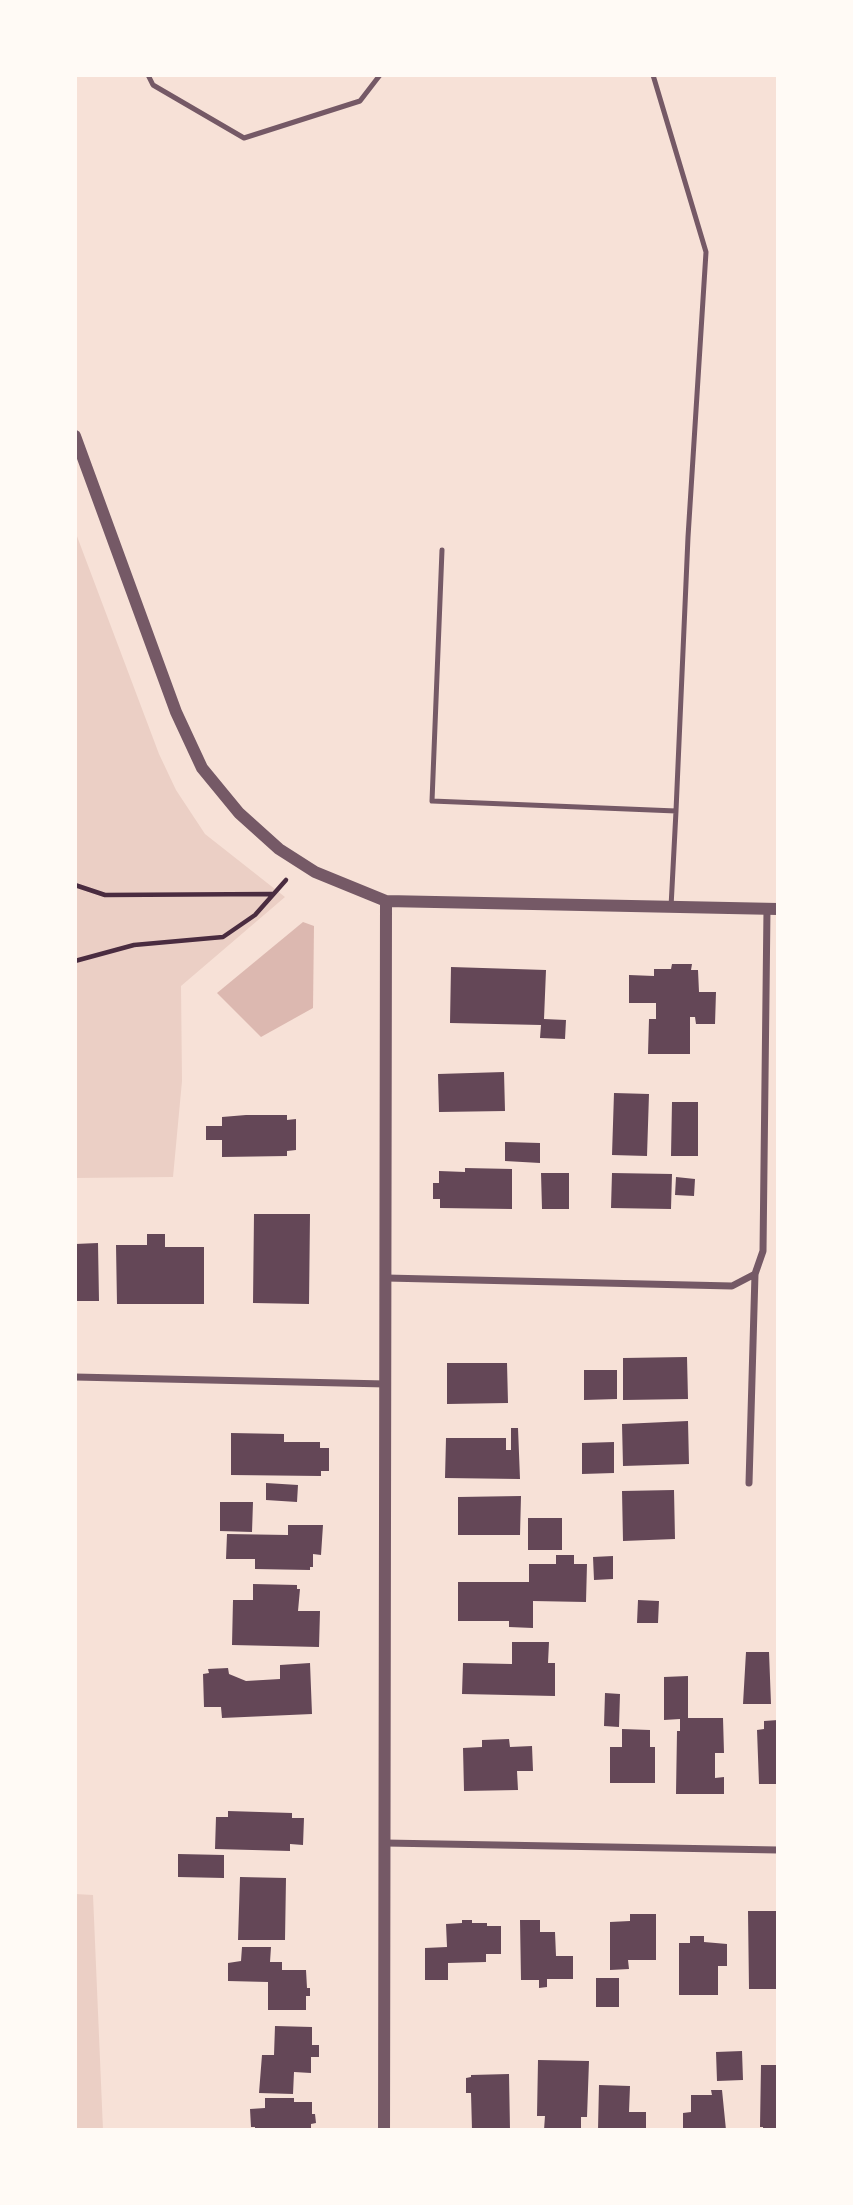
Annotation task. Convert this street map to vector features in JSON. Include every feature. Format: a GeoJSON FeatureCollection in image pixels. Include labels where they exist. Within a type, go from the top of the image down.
{"type":"FeatureCollection","features":[{"type":"Feature","properties":{"kind":"street"},"geometry":{"type":"LineString","coordinates":[[75,436],[176,712],[202,768],[239,813],[279,849],[315,872],[386,901],[773,909],[762,1251],[755,1274],[749,1483]]}},
{"type":"Feature","properties":{"kind":"street"},"geometry":{"type":"LineString","coordinates":[[384,2130],[386,901]]}},
{"type":"Feature","properties":{"kind":"street"},"geometry":{"type":"LineString","coordinates":[[386,1278],[732,1286],[755,1274]]}},
{"type":"Feature","properties":{"kind":"street"},"geometry":{"type":"LineString","coordinates":[[75,1377],[386,1384]]}},
{"type":"Feature","properties":{"kind":"street"},"geometry":{"type":"LineString","coordinates":[[385,1843],[778,1850]]}},
{"type":"Feature","properties":{"kind":"lane"},"geometry":{"type":"LineString","coordinates":[[148,75],[153,85],[244,138],[360,101],[380,75]]}},
{"type":"Feature","properties":{"kind":"lane"},"geometry":{"type":"LineString","coordinates":[[653,75],[706,252],[689,523],[671,907]]}},
{"type":"Feature","properties":{"kind":"lane"},"geometry":{"type":"LineString","coordinates":[[442,550],[432,801],[676,811]]}},
{"type":"Feature","properties":{"kind":"path"},"geometry":{"type":"LineString","coordinates":[[75,961],[134,946],[223,937],[255,915],[301,863]]}},
{"type":"Feature","properties":{"kind":"path"},"geometry":{"type":"LineString","coordinates":[[75,885],[105,895],[273,894]]}},
{"type":"Feature","properties":{"kind":"shaded area"},"geometry":{"type":"Polygon","coordinates":[[[75,531],[159,754],[176,790],[205,834],[285,897],[181,986],[182,1081],[173,1177],[75,1178],[75,531]]]}},
{"type":"Feature","properties":{"kind":"shaded area"},"geometry":{"type":"Polygon","coordinates":[[[303,922],[314,926],[313,1008],[261,1037],[217,993],[303,922]]]}},
{"type":"Feature","properties":{"kind":"shaded area"},"geometry":{"type":"Polygon","coordinates":[[[75,1894],[93,1895],[103,2130],[75,2130],[75,1894]]]}},
{"type":"Feature","properties":{"kind":"building"},"geometry":{"type":"Polygon","coordinates":[[[672,964],[692,964],[691,970],[698,970],[699,992],[716,992],[715,1024],[696,1024],[695,1017],[690,1017],[690,1054],[648,1054],[649,1019],[656,1019],[656,1003],[629,1003],[629,975],[654,976],[654,969],[671,969],[672,964]]]}},
{"type":"Feature","properties":{"kind":"building"},"geometry":{"type":"Polygon","coordinates":[[[451,967],[546,970],[544,1019],[566,1020],[565,1039],[540,1038],[541,1025],[450,1023],[451,967]]]}},
{"type":"Feature","properties":{"kind":"building"},"geometry":{"type":"Polygon","coordinates":[[[504,1072],[505,1111],[439,1112],[438,1074],[504,1072]]]}},
{"type":"Feature","properties":{"kind":"building"},"geometry":{"type":"Polygon","coordinates":[[[614,1093],[649,1094],[647,1156],[612,1155],[614,1093]]]}},
{"type":"Feature","properties":{"kind":"building"},"geometry":{"type":"Polygon","coordinates":[[[672,1102],[698,1102],[698,1156],[671,1156],[672,1102]]]}},
{"type":"Feature","properties":{"kind":"building"},"geometry":{"type":"Polygon","coordinates":[[[287,1115],[287,1120],[296,1119],[296,1150],[287,1151],[287,1156],[222,1157],[222,1140],[206,1140],[206,1126],[222,1126],[222,1117],[287,1115]]]}},
{"type":"Feature","properties":{"kind":"building"},"geometry":{"type":"Polygon","coordinates":[[[505,1142],[540,1143],[540,1163],[505,1161],[505,1142]]]}},
{"type":"Feature","properties":{"kind":"building"},"geometry":{"type":"Polygon","coordinates":[[[465,1168],[512,1169],[512,1209],[440,1208],[440,1199],[433,1199],[433,1183],[439,1183],[439,1171],[465,1172],[465,1168]]]}},
{"type":"Feature","properties":{"kind":"building"},"geometry":{"type":"Polygon","coordinates":[[[541,1173],[569,1173],[569,1209],[542,1209],[541,1173]]]}},
{"type":"Feature","properties":{"kind":"building"},"geometry":{"type":"Polygon","coordinates":[[[612,1173],[672,1174],[671,1209],[611,1208],[612,1173]]]}},
{"type":"Feature","properties":{"kind":"building"},"geometry":{"type":"Polygon","coordinates":[[[676,1177],[695,1179],[694,1196],[675,1195],[676,1177]]]}},
{"type":"Feature","properties":{"kind":"building"},"geometry":{"type":"Polygon","coordinates":[[[254,1214],[310,1214],[309,1304],[253,1303],[254,1214]]]}},
{"type":"Feature","properties":{"kind":"building"},"geometry":{"type":"Polygon","coordinates":[[[147,1234],[165,1234],[165,1247],[204,1247],[204,1304],[117,1304],[116,1245],[147,1245],[147,1234]]]}},
{"type":"Feature","properties":{"kind":"building"},"geometry":{"type":"Polygon","coordinates":[[[98,1243],[99,1301],[75,1301],[75,1244],[98,1243]]]}},
{"type":"Feature","properties":{"kind":"building"},"geometry":{"type":"Polygon","coordinates":[[[687,1357],[688,1399],[623,1400],[623,1358],[687,1357]]]}},
{"type":"Feature","properties":{"kind":"building"},"geometry":{"type":"Polygon","coordinates":[[[447,1363],[507,1363],[508,1403],[447,1404],[447,1363]]]}},
{"type":"Feature","properties":{"kind":"building"},"geometry":{"type":"Polygon","coordinates":[[[584,1370],[617,1370],[617,1399],[584,1400],[584,1370]]]}},
{"type":"Feature","properties":{"kind":"building"},"geometry":{"type":"Polygon","coordinates":[[[688,1421],[689,1464],[623,1466],[622,1424],[688,1421]]]}},
{"type":"Feature","properties":{"kind":"building"},"geometry":{"type":"Polygon","coordinates":[[[511,1428],[518,1428],[520,1479],[445,1478],[446,1438],[506,1438],[506,1450],[511,1450],[511,1428]]]}},
{"type":"Feature","properties":{"kind":"building"},"geometry":{"type":"Polygon","coordinates":[[[231,1433],[284,1434],[284,1442],[320,1442],[320,1448],[329,1448],[329,1471],[321,1471],[321,1476],[231,1475],[231,1433]]]}},
{"type":"Feature","properties":{"kind":"building"},"geometry":{"type":"Polygon","coordinates":[[[614,1442],[614,1473],[582,1474],[582,1443],[614,1442]]]}},
{"type":"Feature","properties":{"kind":"building"},"geometry":{"type":"Polygon","coordinates":[[[266,1483],[298,1485],[297,1502],[266,1500],[266,1483]]]}},
{"type":"Feature","properties":{"kind":"building"},"geometry":{"type":"Polygon","coordinates":[[[674,1490],[675,1539],[623,1541],[622,1491],[674,1490]]]}},
{"type":"Feature","properties":{"kind":"building"},"geometry":{"type":"Polygon","coordinates":[[[521,1496],[520,1535],[458,1535],[458,1497],[521,1496]]]}},
{"type":"Feature","properties":{"kind":"building"},"geometry":{"type":"Polygon","coordinates":[[[220,1502],[253,1502],[252,1532],[220,1531],[220,1502]]]}},
{"type":"Feature","properties":{"kind":"building"},"geometry":{"type":"Polygon","coordinates":[[[528,1518],[562,1518],[562,1550],[528,1550],[528,1518]]]}},
{"type":"Feature","properties":{"kind":"building"},"geometry":{"type":"Polygon","coordinates":[[[288,1525],[323,1525],[321,1555],[313,1554],[313,1567],[310,1567],[310,1570],[255,1569],[255,1559],[226,1559],[227,1534],[288,1535],[288,1525]]]}},
{"type":"Feature","properties":{"kind":"building"},"geometry":{"type":"Polygon","coordinates":[[[556,1555],[574,1555],[574,1564],[587,1564],[586,1602],[533,1601],[533,1628],[509,1627],[509,1621],[458,1621],[458,1582],[529,1582],[529,1564],[556,1564],[556,1555]]]}},
{"type":"Feature","properties":{"kind":"building"},"geometry":{"type":"Polygon","coordinates":[[[613,1556],[613,1579],[594,1580],[593,1557],[613,1556]]]}},
{"type":"Feature","properties":{"kind":"building"},"geometry":{"type":"Polygon","coordinates":[[[253,1584],[297,1585],[297,1589],[300,1589],[298,1611],[320,1611],[319,1647],[232,1645],[233,1600],[253,1600],[253,1584]]]}},
{"type":"Feature","properties":{"kind":"building"},"geometry":{"type":"Polygon","coordinates":[[[638,1600],[659,1601],[658,1623],[637,1623],[638,1600]]]}},
{"type":"Feature","properties":{"kind":"building"},"geometry":{"type":"Polygon","coordinates":[[[512,1642],[549,1642],[548,1663],[555,1663],[555,1696],[462,1694],[463,1663],[512,1664],[512,1642]]]}},
{"type":"Feature","properties":{"kind":"building"},"geometry":{"type":"Polygon","coordinates":[[[746,1652],[769,1652],[771,1704],[743,1704],[746,1652]]]}},
{"type":"Feature","properties":{"kind":"building"},"geometry":{"type":"Polygon","coordinates":[[[310,1663],[312,1714],[222,1718],[221,1707],[204,1707],[203,1674],[209,1673],[208,1669],[228,1668],[229,1674],[246,1681],[280,1679],[280,1665],[310,1663]]]}},
{"type":"Feature","properties":{"kind":"building"},"geometry":{"type":"Polygon","coordinates":[[[688,1676],[688,1718],[723,1718],[724,1753],[715,1753],[715,1778],[724,1777],[724,1794],[676,1794],[677,1731],[680,1731],[680,1719],[664,1720],[664,1677],[688,1676]]]}},
{"type":"Feature","properties":{"kind":"building"},"geometry":{"type":"Polygon","coordinates":[[[605,1693],[620,1694],[619,1727],[604,1726],[605,1693]]]}},
{"type":"Feature","properties":{"kind":"building"},"geometry":{"type":"Polygon","coordinates":[[[778,1720],[778,1784],[759,1784],[757,1730],[764,1729],[764,1721],[778,1720]]]}},
{"type":"Feature","properties":{"kind":"building"},"geometry":{"type":"Polygon","coordinates":[[[622,1729],[650,1730],[650,1747],[655,1747],[655,1783],[610,1783],[610,1747],[622,1747],[622,1729]]]}},
{"type":"Feature","properties":{"kind":"building"},"geometry":{"type":"Polygon","coordinates":[[[509,1739],[510,1747],[532,1746],[533,1771],[517,1771],[518,1790],[464,1791],[463,1748],[482,1747],[482,1740],[509,1739]]]}},
{"type":"Feature","properties":{"kind":"building"},"geometry":{"type":"Polygon","coordinates":[[[228,1811],[292,1813],[292,1818],[304,1818],[303,1845],[290,1844],[290,1851],[215,1849],[216,1817],[228,1817],[228,1811]]]}},
{"type":"Feature","properties":{"kind":"building"},"geometry":{"type":"Polygon","coordinates":[[[178,1854],[224,1855],[224,1878],[178,1877],[178,1854]]]}},
{"type":"Feature","properties":{"kind":"building"},"geometry":{"type":"Polygon","coordinates":[[[240,1877],[286,1878],[285,1940],[238,1940],[240,1877]]]}},
{"type":"Feature","properties":{"kind":"building"},"geometry":{"type":"Polygon","coordinates":[[[748,1911],[778,1911],[778,1989],[749,1989],[748,1911]]]}},
{"type":"Feature","properties":{"kind":"building"},"geometry":{"type":"Polygon","coordinates":[[[630,1914],[656,1914],[656,1960],[628,1960],[629,1969],[610,1970],[610,1922],[630,1921],[630,1914]]]}},
{"type":"Feature","properties":{"kind":"building"},"geometry":{"type":"Polygon","coordinates":[[[462,1920],[487,1923],[487,1926],[501,1926],[501,1954],[486,1954],[486,1962],[448,1963],[448,1980],[425,1980],[425,1948],[447,1947],[446,1924],[462,1923],[462,1920]]]}},
{"type":"Feature","properties":{"kind":"building"},"geometry":{"type":"Polygon","coordinates":[[[520,1920],[540,1920],[540,1932],[555,1932],[556,1956],[573,1956],[573,1979],[547,1979],[547,1987],[539,1988],[539,1980],[521,1980],[520,1920]]]}},
{"type":"Feature","properties":{"kind":"building"},"geometry":{"type":"Polygon","coordinates":[[[690,1936],[704,1936],[704,1942],[727,1944],[727,1966],[718,1966],[718,1995],[679,1995],[679,1943],[690,1943],[690,1936]]]}},
{"type":"Feature","properties":{"kind":"building"},"geometry":{"type":"Polygon","coordinates":[[[242,1947],[271,1947],[270,1962],[282,1962],[282,1970],[306,1970],[310,1996],[306,1996],[306,2010],[268,2010],[268,1982],[228,1981],[228,1963],[241,1961],[242,1947]]]}},
{"type":"Feature","properties":{"kind":"building"},"geometry":{"type":"Polygon","coordinates":[[[596,1978],[619,1978],[619,2007],[596,2007],[596,1978]]]}},
{"type":"Feature","properties":{"kind":"building"},"geometry":{"type":"Polygon","coordinates":[[[275,2026],[312,2027],[312,2045],[319,2045],[319,2057],[311,2057],[311,2073],[294,2072],[293,2094],[259,2093],[262,2055],[274,2055],[275,2026]]]}},
{"type":"Feature","properties":{"kind":"building"},"geometry":{"type":"Polygon","coordinates":[[[742,2051],[743,2080],[717,2081],[716,2052],[742,2051]]]}},
{"type":"Feature","properties":{"kind":"building"},"geometry":{"type":"Polygon","coordinates":[[[538,2060],[589,2061],[587,2117],[581,2117],[581,2130],[544,2130],[545,2116],[537,2116],[538,2060]]]}},
{"type":"Feature","properties":{"kind":"building"},"geometry":{"type":"Polygon","coordinates":[[[761,2065],[778,2065],[778,2130],[763,2130],[763,2127],[760,2127],[761,2065]]]}},
{"type":"Feature","properties":{"kind":"building"},"geometry":{"type":"Polygon","coordinates":[[[509,2074],[510,2130],[472,2130],[471,2093],[466,2093],[466,2078],[471,2075],[509,2074]]]}},
{"type":"Feature","properties":{"kind":"building"},"geometry":{"type":"Polygon","coordinates":[[[599,2085],[630,2086],[629,2112],[646,2112],[646,2130],[598,2130],[599,2085]]]}},
{"type":"Feature","properties":{"kind":"building"},"geometry":{"type":"Polygon","coordinates":[[[711,2090],[722,2090],[726,2130],[683,2130],[683,2113],[691,2112],[691,2095],[712,2095],[711,2090]]]}},
{"type":"Feature","properties":{"kind":"building"},"geometry":{"type":"Polygon","coordinates":[[[265,2098],[294,2098],[294,2102],[312,2102],[312,2114],[315,2114],[316,2123],[311,2124],[311,2130],[255,2130],[255,2127],[251,2127],[250,2109],[265,2108],[265,2098]]]}}]}
